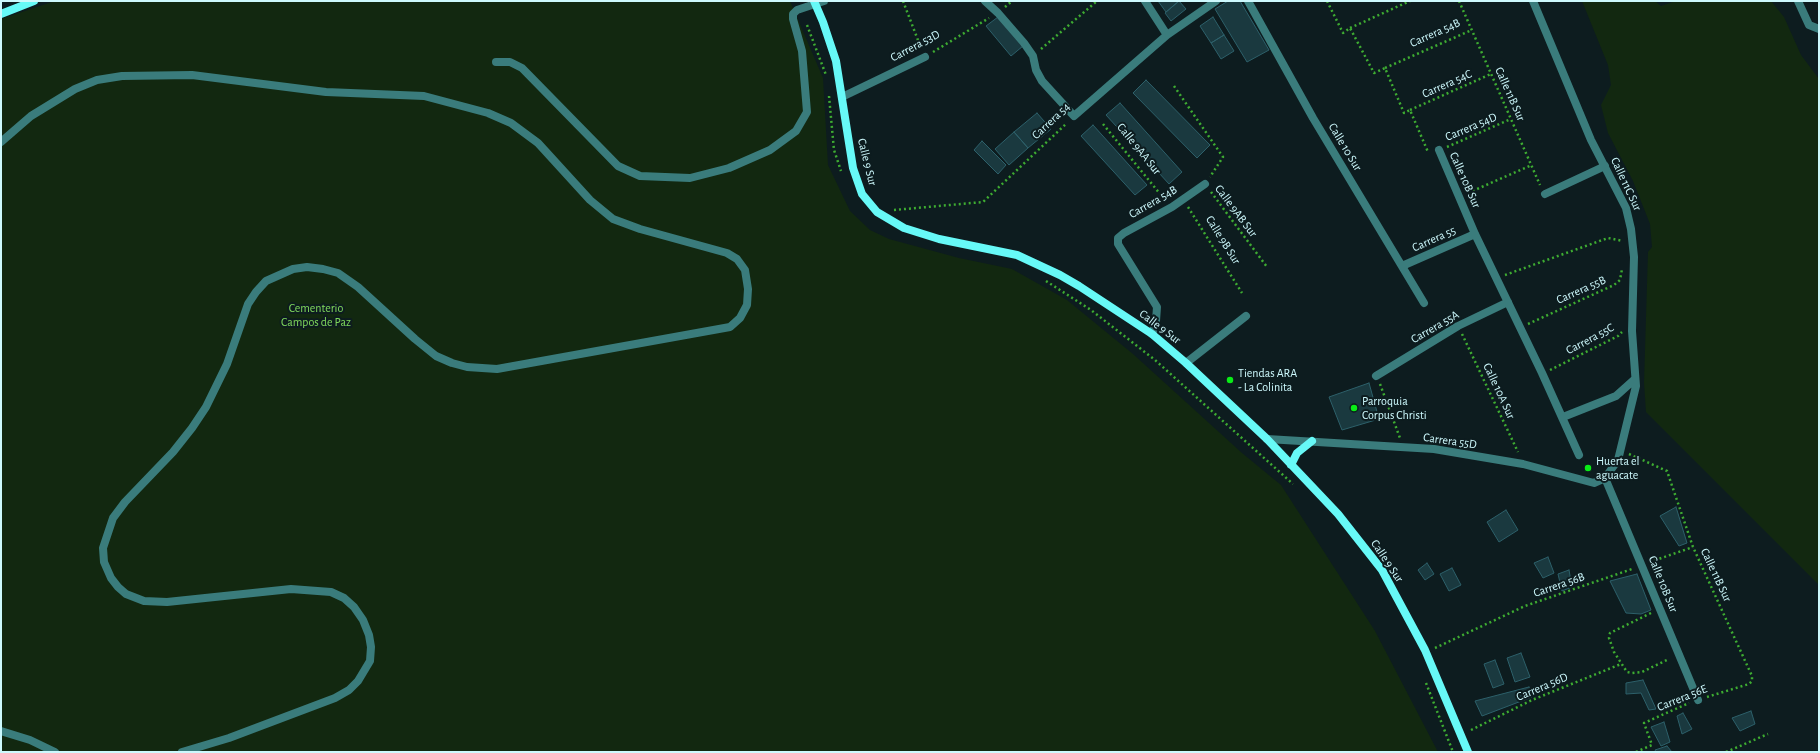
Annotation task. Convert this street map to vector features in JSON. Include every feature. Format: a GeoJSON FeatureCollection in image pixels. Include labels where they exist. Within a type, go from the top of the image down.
{"type":"FeatureCollection","features":[{"type":"Feature","properties":{"kind":"main road"},"geometry":{"type":"LineString","coordinates":[[1,14],[34,1]]}},
{"type":"Feature","properties":{"kind":"main road","name":"Calle 9 Sur"},"geometry":{"type":"LineString","coordinates":[[814,2],[836,61],[853,168],[862,194],[877,212],[904,228],[939,239],[1017,255],[1079,286],[1152,334],[1186,363],[1266,439],[1338,514],[1382,570],[1425,650],[1468,752]]}},
{"type":"Feature","properties":{"kind":"main road"},"geometry":{"type":"LineString","coordinates":[[1291,465],[1297,453],[1312,441]]}},
{"type":"Feature","properties":{"kind":"street"},"geometry":{"type":"LineString","coordinates":[[496,62],[510,62],[522,68],[618,166],[640,176],[690,178],[729,168],[763,153],[796,131],[807,112],[802,51],[793,14],[814,2],[824,1]]}},
{"type":"Feature","properties":{"kind":"street"},"geometry":{"type":"LineString","coordinates":[[985,1],[998,13],[1033,56],[1036,70],[1042,81],[1074,116]]}},
{"type":"Feature","properties":{"kind":"street"},"geometry":{"type":"LineString","coordinates":[[1145,1],[1167,35]]}},
{"type":"Feature","properties":{"kind":"street","name":"Carrera 54"},"geometry":{"type":"LineString","coordinates":[[1074,116],[1167,35],[1216,1]]}},
{"type":"Feature","properties":{"kind":"street","name":"Calle 10 Sur"},"geometry":{"type":"LineString","coordinates":[[1248,1],[1313,118],[1424,303]]}},
{"type":"Feature","properties":{"kind":"street","name":"Calle 11C Sur"},"geometry":{"type":"LineString","coordinates":[[1533,1],[1591,140],[1626,208],[1632,241],[1634,257],[1632,330],[1635,379],[1633,398],[1618,460],[1605,478]]}},
{"type":"Feature","properties":{"kind":"street"},"geometry":{"type":"LineString","coordinates":[[1798,1],[1809,24],[1819,29]]}},
{"type":"Feature","properties":{"kind":"street","name":"Carrera 53D"},"geometry":{"type":"LineString","coordinates":[[842,97],[925,57]]}},
{"type":"Feature","properties":{"kind":"street"},"geometry":{"type":"LineString","coordinates":[[1,142],[31,116],[68,93],[97,80],[122,76],[192,75],[326,92],[424,96],[488,113],[511,123],[538,143],[590,200],[613,219],[640,229],[727,253],[737,259],[745,270],[748,289],[747,305],[740,318],[730,327],[497,369],[467,367],[452,363],[436,356],[358,287],[338,274],[323,268],[300,268],[278,274],[266,281],[248,304],[227,364],[206,407],[173,452],[125,502],[112,518],[103,548],[104,562],[111,578],[118,587],[126,594],[144,601],[167,602],[291,589],[331,592],[344,598],[354,607],[363,620],[369,635],[371,647],[370,661],[358,681],[349,690],[335,698],[229,738],[182,752]]}},
{"type":"Feature","properties":{"kind":"street","name":"Calle 10B Sur"},"geometry":{"type":"LineString","coordinates":[[1439,150],[1475,234],[1563,417],[1579,455]]}},
{"type":"Feature","properties":{"kind":"street"},"geometry":{"type":"LineString","coordinates":[[1545,194],[1605,166]]}},
{"type":"Feature","properties":{"kind":"street","name":"Carrera 54B"},"geometry":{"type":"LineString","coordinates":[[1152,334],[1156,321],[1157,307],[1118,244],[1118,238],[1120,235],[1172,207],[1205,184]]}},
{"type":"Feature","properties":{"kind":"street","name":"Carrera 55"},"geometry":{"type":"LineString","coordinates":[[1402,266],[1475,234]]}},
{"type":"Feature","properties":{"kind":"street","name":"Carrera 55A"},"geometry":{"type":"LineString","coordinates":[[1376,376],[1458,326],[1508,302]]}},
{"type":"Feature","properties":{"kind":"street"},"geometry":{"type":"LineString","coordinates":[[1186,363],[1246,316]]}},
{"type":"Feature","properties":{"kind":"street"},"geometry":{"type":"LineString","coordinates":[[1563,417],[1616,396],[1635,379]]}},
{"type":"Feature","properties":{"kind":"street"},"geometry":{"type":"LineString","coordinates":[[1616,396],[1633,398]]}},
{"type":"Feature","properties":{"kind":"street","name":"Carrera 55D"},"geometry":{"type":"LineString","coordinates":[[1266,439],[1434,449],[1523,464],[1594,483],[1605,478]]}},
{"type":"Feature","properties":{"kind":"street","name":"Calle 10B Sur"},"geometry":{"type":"LineString","coordinates":[[1605,478],[1643,565],[1698,700]]}},
{"type":"Feature","properties":{"kind":"street"},"geometry":{"type":"LineString","coordinates":[[1,731],[30,740],[55,752]]}},
{"type":"Feature","properties":{"kind":"path"},"geometry":{"type":"LineString","coordinates":[[903,1],[925,57]]}},
{"type":"Feature","properties":{"kind":"path"},"geometry":{"type":"LineString","coordinates":[[1033,56],[1097,1]]}},
{"type":"Feature","properties":{"kind":"path"},"geometry":{"type":"LineString","coordinates":[[1327,1],[1343,33],[1350,28],[1410,1]]}},
{"type":"Feature","properties":{"kind":"path","name":"Calle 11B Sur"},"geometry":{"type":"LineString","coordinates":[[1459,1],[1545,194]]}},
{"type":"Feature","properties":{"kind":"path"},"geometry":{"type":"LineString","coordinates":[[800,10],[827,80]]}},
{"type":"Feature","properties":{"kind":"path","name":"Carrera 53D"},"geometry":{"type":"LineString","coordinates":[[925,57],[998,13]]}},
{"type":"Feature","properties":{"kind":"path"},"geometry":{"type":"LineString","coordinates":[[1350,28],[1374,73],[1386,68]]}},
{"type":"Feature","properties":{"kind":"path","name":"Carrera 54B"},"geometry":{"type":"LineString","coordinates":[[1386,68],[1472,30]]}},
{"type":"Feature","properties":{"kind":"path","name":"Calle 10B Sur"},"geometry":{"type":"LineString","coordinates":[[1386,68],[1404,113],[1410,110],[1429,153],[1439,150]]}},
{"type":"Feature","properties":{"kind":"path","name":"Carrera 54C"},"geometry":{"type":"LineString","coordinates":[[1410,110],[1491,74]]}},
{"type":"Feature","properties":{"kind":"path","name":"Calle 9AB Sur"},"geometry":{"type":"LineString","coordinates":[[1174,86],[1223,157],[1205,184],[1267,267]]}},
{"type":"Feature","properties":{"kind":"path"},"geometry":{"type":"LineString","coordinates":[[829,91],[834,150],[843,176]]}},
{"type":"Feature","properties":{"kind":"path","name":"Carrera 54"},"geometry":{"type":"LineString","coordinates":[[893,210],[983,202],[1074,116]]}},
{"type":"Feature","properties":{"kind":"path","name":"Carrera 54D"},"geometry":{"type":"LineString","coordinates":[[1439,150],[1511,119]]}},
{"type":"Feature","properties":{"kind":"path","name":"Calle 9AA Sur"},"geometry":{"type":"LineString","coordinates":[[1103,124],[1172,207]]}},
{"type":"Feature","properties":{"kind":"path"},"geometry":{"type":"LineString","coordinates":[[1460,196],[1532,165]]}},
{"type":"Feature","properties":{"kind":"path","name":"Calle 9B Sur"},"geometry":{"type":"LineString","coordinates":[[1183,200],[1242,293]]}},
{"type":"Feature","properties":{"kind":"path"},"geometry":{"type":"LineString","coordinates":[[1497,277],[1608,238],[1620,241],[1632,241]]}},
{"type":"Feature","properties":{"kind":"path","name":"Carrera 55B"},"geometry":{"type":"LineString","coordinates":[[1520,327],[1614,285],[1620,280],[1624,262],[1634,257]]}},
{"type":"Feature","properties":{"kind":"path"},"geometry":{"type":"LineString","coordinates":[[1045,281],[1090,310],[1155,360],[1297,488]]}},
{"type":"Feature","properties":{"kind":"path","name":"Calle 10A Sur"},"geometry":{"type":"LineString","coordinates":[[1458,326],[1523,464]]}},
{"type":"Feature","properties":{"kind":"path","name":"Carrera 55C"},"geometry":{"type":"LineString","coordinates":[[1542,373],[1618,336],[1623,331]]}},
{"type":"Feature","properties":{"kind":"path"},"geometry":{"type":"LineString","coordinates":[[1384,392],[1403,448]]}},
{"type":"Feature","properties":{"kind":"path","name":"Calle 11B Sur"},"geometry":{"type":"LineString","coordinates":[[1620,451],[1667,471],[1692,547],[1752,676],[1752,681],[1749,684]]}},
{"type":"Feature","properties":{"kind":"path","name":"Carrera 56B"},"geometry":{"type":"LineString","coordinates":[[1435,648],[1525,606],[1692,547]]}},
{"type":"Feature","properties":{"kind":"path"},"geometry":{"type":"LineString","coordinates":[[1661,609],[1610,633],[1609,638],[1621,664],[1627,672],[1642,672],[1679,654]]}},
{"type":"Feature","properties":{"kind":"path","name":"Carrera 56D"},"geometry":{"type":"LineString","coordinates":[[1471,730],[1532,700],[1621,664]]}},
{"type":"Feature","properties":{"kind":"path"},"geometry":{"type":"LineString","coordinates":[[1425,681],[1442,729],[1453,752]]}},
{"type":"Feature","properties":{"kind":"path","name":"Carrera 56E"},"geometry":{"type":"LineString","coordinates":[[1636,752],[1652,745],[1644,723],[1698,700],[1749,684]]}},
{"type":"Feature","properties":{"kind":"path"},"geometry":{"type":"LineString","coordinates":[[1726,752],[1768,734]]}},
{"type":"Feature","properties":{"kind":"green space","name":"Cementerio Campos de Paz"},"geometry":{"type":"Polygon","coordinates":[[[55,1],[790,1],[823,78],[828,165],[850,211],[870,230],[889,239],[959,258],[1012,269],[1067,300],[1133,354],[1242,453],[1281,485],[1375,631],[1438,752],[1,752],[1,19],[55,1]]]}},
{"type":"Feature","properties":{"kind":"green space"},"geometry":{"type":"Polygon","coordinates":[[[1582,1],[1655,1],[1661,6],[1676,1],[1771,1],[1784,17],[1801,55],[1819,79],[1819,585],[1646,412],[1644,383],[1648,252],[1652,247],[1650,224],[1633,181],[1608,133],[1601,105],[1611,85],[1608,65],[1582,1]]]}},
{"type":"Feature","properties":{"kind":"building"},"geometry":{"type":"Polygon","coordinates":[[[1158,1],[1179,1],[1166,12],[1158,1]]]}},
{"type":"Feature","properties":{"kind":"building"},"geometry":{"type":"Polygon","coordinates":[[[1179,1],[1186,9],[1171,21],[1165,13],[1179,1]]]}},
{"type":"Feature","properties":{"kind":"building"},"geometry":{"type":"Polygon","coordinates":[[[1228,1],[1240,1],[1269,50],[1247,62],[1215,9],[1228,1]]]}},
{"type":"Feature","properties":{"kind":"building"},"geometry":{"type":"Polygon","coordinates":[[[998,17],[1023,46],[1011,56],[986,26],[998,17]]]}},
{"type":"Feature","properties":{"kind":"building"},"geometry":{"type":"Polygon","coordinates":[[[1213,17],[1224,35],[1211,43],[1200,26],[1213,17]]]}},
{"type":"Feature","properties":{"kind":"building"},"geometry":{"type":"Polygon","coordinates":[[[1224,35],[1234,51],[1221,59],[1211,43],[1224,35]]]}},
{"type":"Feature","properties":{"kind":"building"},"geometry":{"type":"Polygon","coordinates":[[[1146,80],[1210,145],[1197,158],[1133,93],[1146,80]]]}},
{"type":"Feature","properties":{"kind":"building"},"geometry":{"type":"Polygon","coordinates":[[[1120,103],[1182,172],[1169,184],[1106,115],[1120,103]]]}},
{"type":"Feature","properties":{"kind":"building"},"geometry":{"type":"Polygon","coordinates":[[[1037,113],[1051,129],[1028,148],[1014,132],[1037,113]]]}},
{"type":"Feature","properties":{"kind":"building"},"geometry":{"type":"Polygon","coordinates":[[[1093,125],[1147,185],[1135,195],[1081,136],[1093,125]]]}},
{"type":"Feature","properties":{"kind":"building"},"geometry":{"type":"Polygon","coordinates":[[[1014,132],[1028,148],[1009,165],[995,149],[1014,132]]]}},
{"type":"Feature","properties":{"kind":"building"},"geometry":{"type":"Polygon","coordinates":[[[982,141],[1006,165],[998,174],[974,150],[982,141]]]}},
{"type":"Feature","properties":{"kind":"building","name":"Parroquia Corpus Christi"},"geometry":{"type":"Polygon","coordinates":[[[1369,383],[1379,419],[1342,430],[1329,397],[1369,383]]]}},
{"type":"Feature","properties":{"kind":"building"},"geometry":{"type":"Polygon","coordinates":[[[1676,507],[1687,543],[1679,546],[1660,516],[1676,507]]]}},
{"type":"Feature","properties":{"kind":"building"},"geometry":{"type":"Polygon","coordinates":[[[1506,510],[1518,530],[1499,542],[1487,522],[1506,510]]]}},
{"type":"Feature","properties":{"kind":"building"},"geometry":{"type":"Polygon","coordinates":[[[1548,557],[1554,573],[1543,578],[1534,563],[1548,557]]]}},
{"type":"Feature","properties":{"kind":"building"},"geometry":{"type":"Polygon","coordinates":[[[1427,563],[1434,574],[1425,580],[1418,570],[1427,563]]]}},
{"type":"Feature","properties":{"kind":"building"},"geometry":{"type":"Polygon","coordinates":[[[1452,568],[1461,585],[1449,591],[1440,574],[1452,568]]]}},
{"type":"Feature","properties":{"kind":"building"},"geometry":{"type":"Polygon","coordinates":[[[1569,570],[1572,587],[1562,591],[1558,574],[1569,570]]]}},
{"type":"Feature","properties":{"kind":"building"},"geometry":{"type":"Polygon","coordinates":[[[1637,574],[1651,610],[1641,614],[1626,613],[1610,581],[1637,574]]]}},
{"type":"Feature","properties":{"kind":"building"},"geometry":{"type":"Polygon","coordinates":[[[1521,653],[1530,677],[1515,682],[1507,658],[1521,653]]]}},
{"type":"Feature","properties":{"kind":"building"},"geometry":{"type":"Polygon","coordinates":[[[1495,660],[1504,684],[1493,688],[1484,664],[1495,660]]]}},
{"type":"Feature","properties":{"kind":"building"},"geometry":{"type":"Polygon","coordinates":[[[1643,680],[1656,709],[1649,710],[1641,693],[1626,694],[1626,683],[1643,680]]]}},
{"type":"Feature","properties":{"kind":"building"},"geometry":{"type":"Polygon","coordinates":[[[1529,687],[1532,697],[1482,716],[1475,701],[1529,687]]]}},
{"type":"Feature","properties":{"kind":"building"},"geometry":{"type":"Polygon","coordinates":[[[1751,711],[1755,724],[1740,731],[1732,718],[1751,711]]]}},
{"type":"Feature","properties":{"kind":"building"},"geometry":{"type":"Polygon","coordinates":[[[1683,713],[1692,729],[1682,734],[1677,716],[1683,713]]]}},
{"type":"Feature","properties":{"kind":"building"},"geometry":{"type":"Polygon","coordinates":[[[1664,722],[1670,742],[1661,746],[1651,727],[1664,722]]]}},
{"type":"Feature","properties":{"kind":"building"},"geometry":{"type":"Polygon","coordinates":[[[1667,746],[1672,752],[1656,752],[1655,750],[1667,746]]]}},
{"type":"Feature","properties":{"kind":"place","name":"Tiendas ARA - La Colinita"},"geometry":{"type":"Point","coordinates":[1230,380]}},
{"type":"Feature","properties":{"kind":"place","name":"Parroquia Corpus Christi"},"geometry":{"type":"Point","coordinates":[1354,408]}},
{"type":"Feature","properties":{"kind":"place","name":"Huerta el aguacate"},"geometry":{"type":"Point","coordinates":[1588,468]}}]}
